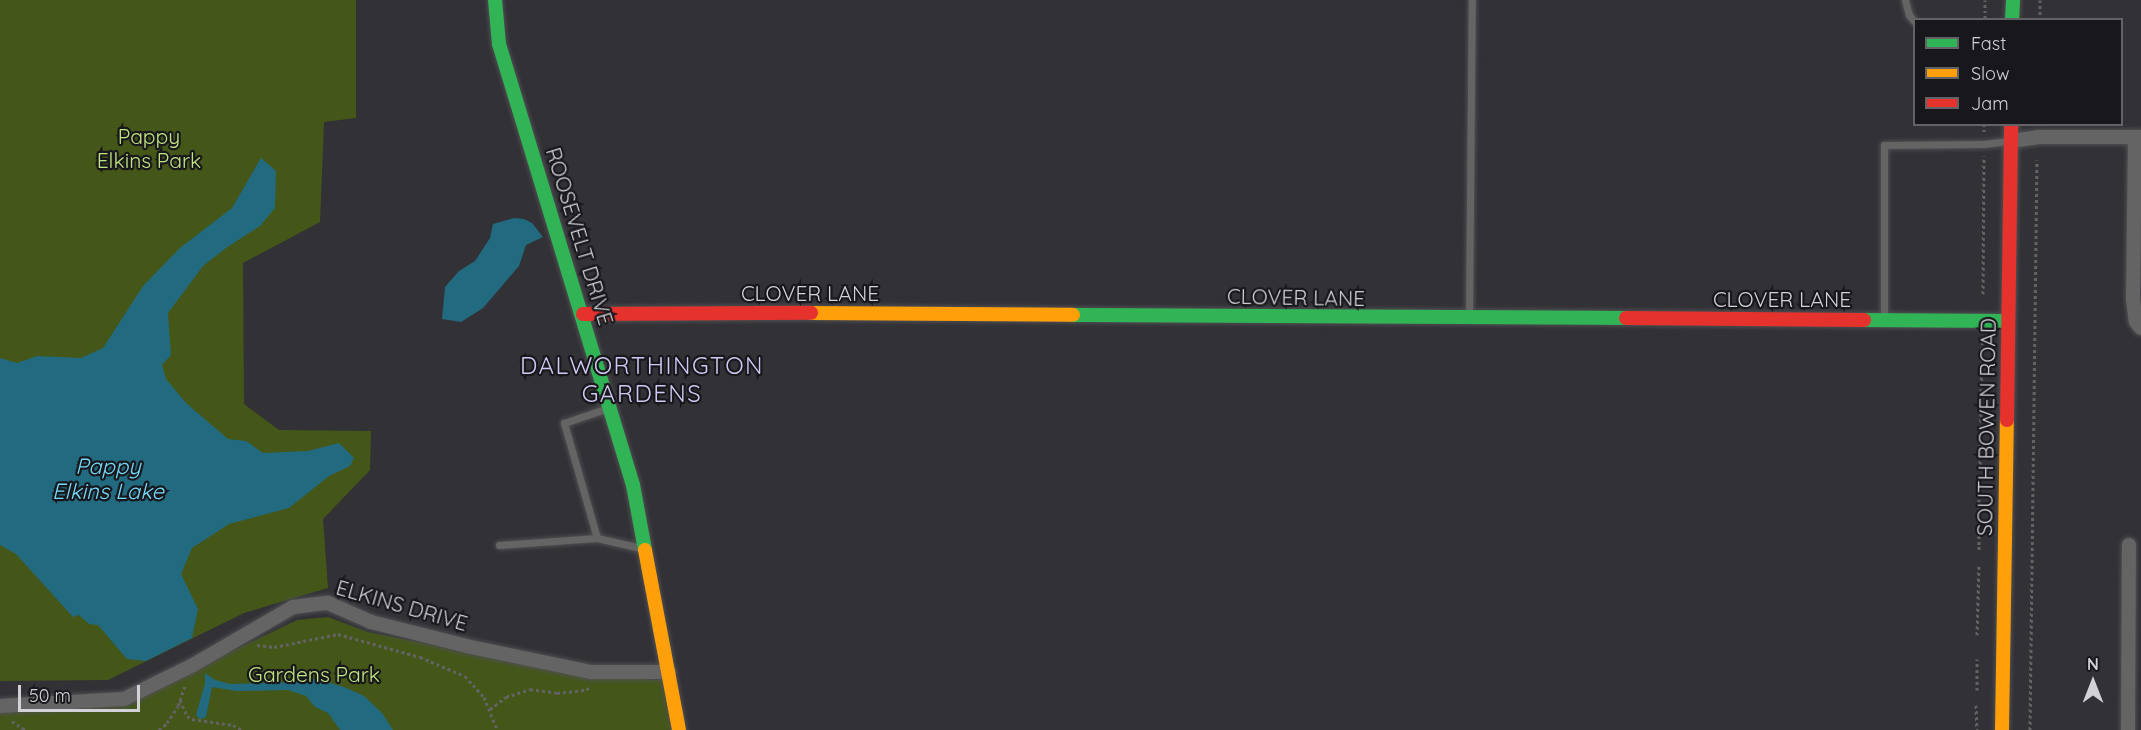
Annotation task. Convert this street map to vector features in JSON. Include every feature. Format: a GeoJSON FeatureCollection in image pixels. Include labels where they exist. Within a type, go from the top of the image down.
{"type":"FeatureCollection","features":[{"type":"Feature","properties":{"kind":"street","name":"ROOSEVELT DRIVE"},"geometry":{"type":"LineString","coordinates":[[495,0],[499,44],[583,314],[633,485],[679,730]]}},
{"type":"Feature","properties":{"kind":"street"},"geometry":{"type":"LineString","coordinates":[[2012,18],[2013,0]]}},
{"type":"Feature","properties":{"kind":"street","name":"SOUTH BOWEN ROAD"},"geometry":{"type":"LineString","coordinates":[[2002,730],[2011,126]]}},
{"type":"Feature","properties":{"kind":"street"},"geometry":{"type":"LineString","coordinates":[[2011,141],[2038,137],[2138,137],[2133,299],[2136,322],[2141,328]]}},
{"type":"Feature","properties":{"kind":"street","name":"CLOVER LANE"},"geometry":{"type":"LineString","coordinates":[[583,314],[806,313],[2008,321]]}},
{"type":"Feature","properties":{"kind":"street"},"geometry":{"type":"LineString","coordinates":[[2128,730],[2129,545]]}},
{"type":"Feature","properties":{"kind":"street","name":"ELKINS DRIVE"},"geometry":{"type":"LineString","coordinates":[[0,706],[124,699],[193,665],[293,608],[327,603],[371,622],[493,652],[591,672],[669,672]]}},
{"type":"Feature","properties":{"kind":"lane"},"geometry":{"type":"LineString","coordinates":[[1469,319],[1472,0]]}},
{"type":"Feature","properties":{"kind":"lane"},"geometry":{"type":"LineString","coordinates":[[1905,0],[1905,5],[1913,19]]}},
{"type":"Feature","properties":{"kind":"lane"},"geometry":{"type":"LineString","coordinates":[[1884,320],[1884,145],[1984,144],[2011,141]]}},
{"type":"Feature","properties":{"kind":"lane"},"geometry":{"type":"LineString","coordinates":[[597,538],[564,423],[610,407]]}},
{"type":"Feature","properties":{"kind":"lane"},"geometry":{"type":"LineString","coordinates":[[499,545],[597,538],[645,549]]}},
{"type":"Feature","properties":{"kind":"path"},"geometry":{"type":"LineString","coordinates":[[1985,18],[1986,0]]}},
{"type":"Feature","properties":{"kind":"path"},"geometry":{"type":"LineString","coordinates":[[2040,0],[2040,18]]}},
{"type":"Feature","properties":{"kind":"path"},"geometry":{"type":"LineString","coordinates":[[1984,126],[1984,132]]}},
{"type":"Feature","properties":{"kind":"path"},"geometry":{"type":"LineString","coordinates":[[1983,294],[1984,156]]}},
{"type":"Feature","properties":{"kind":"path"},"geometry":{"type":"LineString","coordinates":[[2030,730],[2037,160]]}},
{"type":"Feature","properties":{"kind":"path"},"geometry":{"type":"LineString","coordinates":[[1980,470],[1982,341]]}},
{"type":"Feature","properties":{"kind":"path"},"geometry":{"type":"LineString","coordinates":[[1979,483],[1979,550]]}},
{"type":"Feature","properties":{"kind":"path"},"geometry":{"type":"LineString","coordinates":[[1977,635],[1979,565]]}},
{"type":"Feature","properties":{"kind":"path"},"geometry":{"type":"LineString","coordinates":[[231,643],[274,647],[338,634],[412,655],[465,676],[484,697],[498,730]]}},
{"type":"Feature","properties":{"kind":"path"},"geometry":{"type":"LineString","coordinates":[[1977,659],[1977,690]]}},
{"type":"Feature","properties":{"kind":"path"},"geometry":{"type":"LineString","coordinates":[[159,730],[167,723],[180,700],[193,665]]}},
{"type":"Feature","properties":{"kind":"path"},"geometry":{"type":"LineString","coordinates":[[490,709],[506,697],[530,689],[556,693],[587,690],[593,678]]}},
{"type":"Feature","properties":{"kind":"path"},"geometry":{"type":"LineString","coordinates":[[180,700],[187,716],[192,719],[233,725],[243,730]]}},
{"type":"Feature","properties":{"kind":"path"},"geometry":{"type":"LineString","coordinates":[[1976,705],[1977,730]]}},
{"type":"Feature","properties":{"kind":"green space","name":"Pappy Elkins Park"},"geometry":{"type":"Polygon","coordinates":[[[0,0],[356,0],[356,118],[324,122],[320,222],[243,263],[244,404],[279,430],[371,431],[370,470],[323,519],[328,588],[244,613],[108,680],[0,681],[0,0]]]}},
{"type":"Feature","properties":{"kind":"green space","name":"Gardens Park"},"geometry":{"type":"Polygon","coordinates":[[[328,617],[368,632],[593,677],[664,680],[673,730],[0,730],[0,712],[88,706],[174,679],[297,620],[328,617]]]}},
{"type":"Feature","properties":{"kind":"water","name":"Pappy Elkins Lake"},"geometry":{"type":"Polygon","coordinates":[[[261,158],[276,171],[275,208],[260,226],[203,266],[168,313],[171,355],[162,365],[166,379],[186,403],[228,439],[246,441],[263,453],[308,451],[339,443],[354,458],[350,466],[329,476],[289,508],[229,524],[192,548],[181,574],[198,609],[192,638],[146,661],[127,659],[98,625],[89,624],[79,615],[73,617],[16,554],[0,545],[0,358],[17,363],[37,356],[81,358],[103,348],[143,286],[180,248],[232,208],[261,158]]]}},
{"type":"Feature","properties":{"kind":"water"},"geometry":{"type":"Polygon","coordinates":[[[514,218],[532,223],[543,237],[526,245],[519,266],[483,308],[461,322],[442,319],[445,287],[459,271],[475,261],[490,238],[493,224],[514,218]]]}},
{"type":"Feature","properties":{"kind":"water"},"geometry":{"type":"Polygon","coordinates":[[[205,673],[215,680],[230,684],[317,679],[344,687],[364,696],[382,713],[393,730],[340,730],[328,713],[315,707],[306,696],[288,690],[237,691],[212,687],[206,717],[200,719],[196,715],[205,683],[205,673]]]}},
{"type":"Feature","properties":{"kind":"traffic: fast"},"geometry":{"type":"LineString","coordinates":[[495,0],[499,44],[633,485],[645,550]]}},
{"type":"Feature","properties":{"kind":"traffic: fast"},"geometry":{"type":"LineString","coordinates":[[2012,18],[2013,0]]}},
{"type":"Feature","properties":{"kind":"traffic: fast"},"geometry":{"type":"LineString","coordinates":[[1073,315],[1626,318]]}},
{"type":"Feature","properties":{"kind":"traffic: fast"},"geometry":{"type":"LineString","coordinates":[[1864,320],[2008,321]]}},
{"type":"Feature","properties":{"kind":"traffic: slow"},"geometry":{"type":"LineString","coordinates":[[811,313],[1073,315]]}},
{"type":"Feature","properties":{"kind":"traffic: slow"},"geometry":{"type":"LineString","coordinates":[[2002,730],[2007,420]]}},
{"type":"Feature","properties":{"kind":"traffic: slow"},"geometry":{"type":"LineString","coordinates":[[645,550],[679,730]]}},
{"type":"Feature","properties":{"kind":"traffic: jam"},"geometry":{"type":"LineString","coordinates":[[2007,420],[2011,126]]}},
{"type":"Feature","properties":{"kind":"traffic: jam"},"geometry":{"type":"LineString","coordinates":[[583,314],[811,313]]}},
{"type":"Feature","properties":{"kind":"traffic: jam"},"geometry":{"type":"LineString","coordinates":[[1626,318],[1864,320]]}},
{"type":"Feature","properties":{"kind":"district","name":"DALWORTHINGTON GARDENS"},"geometry":{"type":"Point","coordinates":[642,380]}}]}
